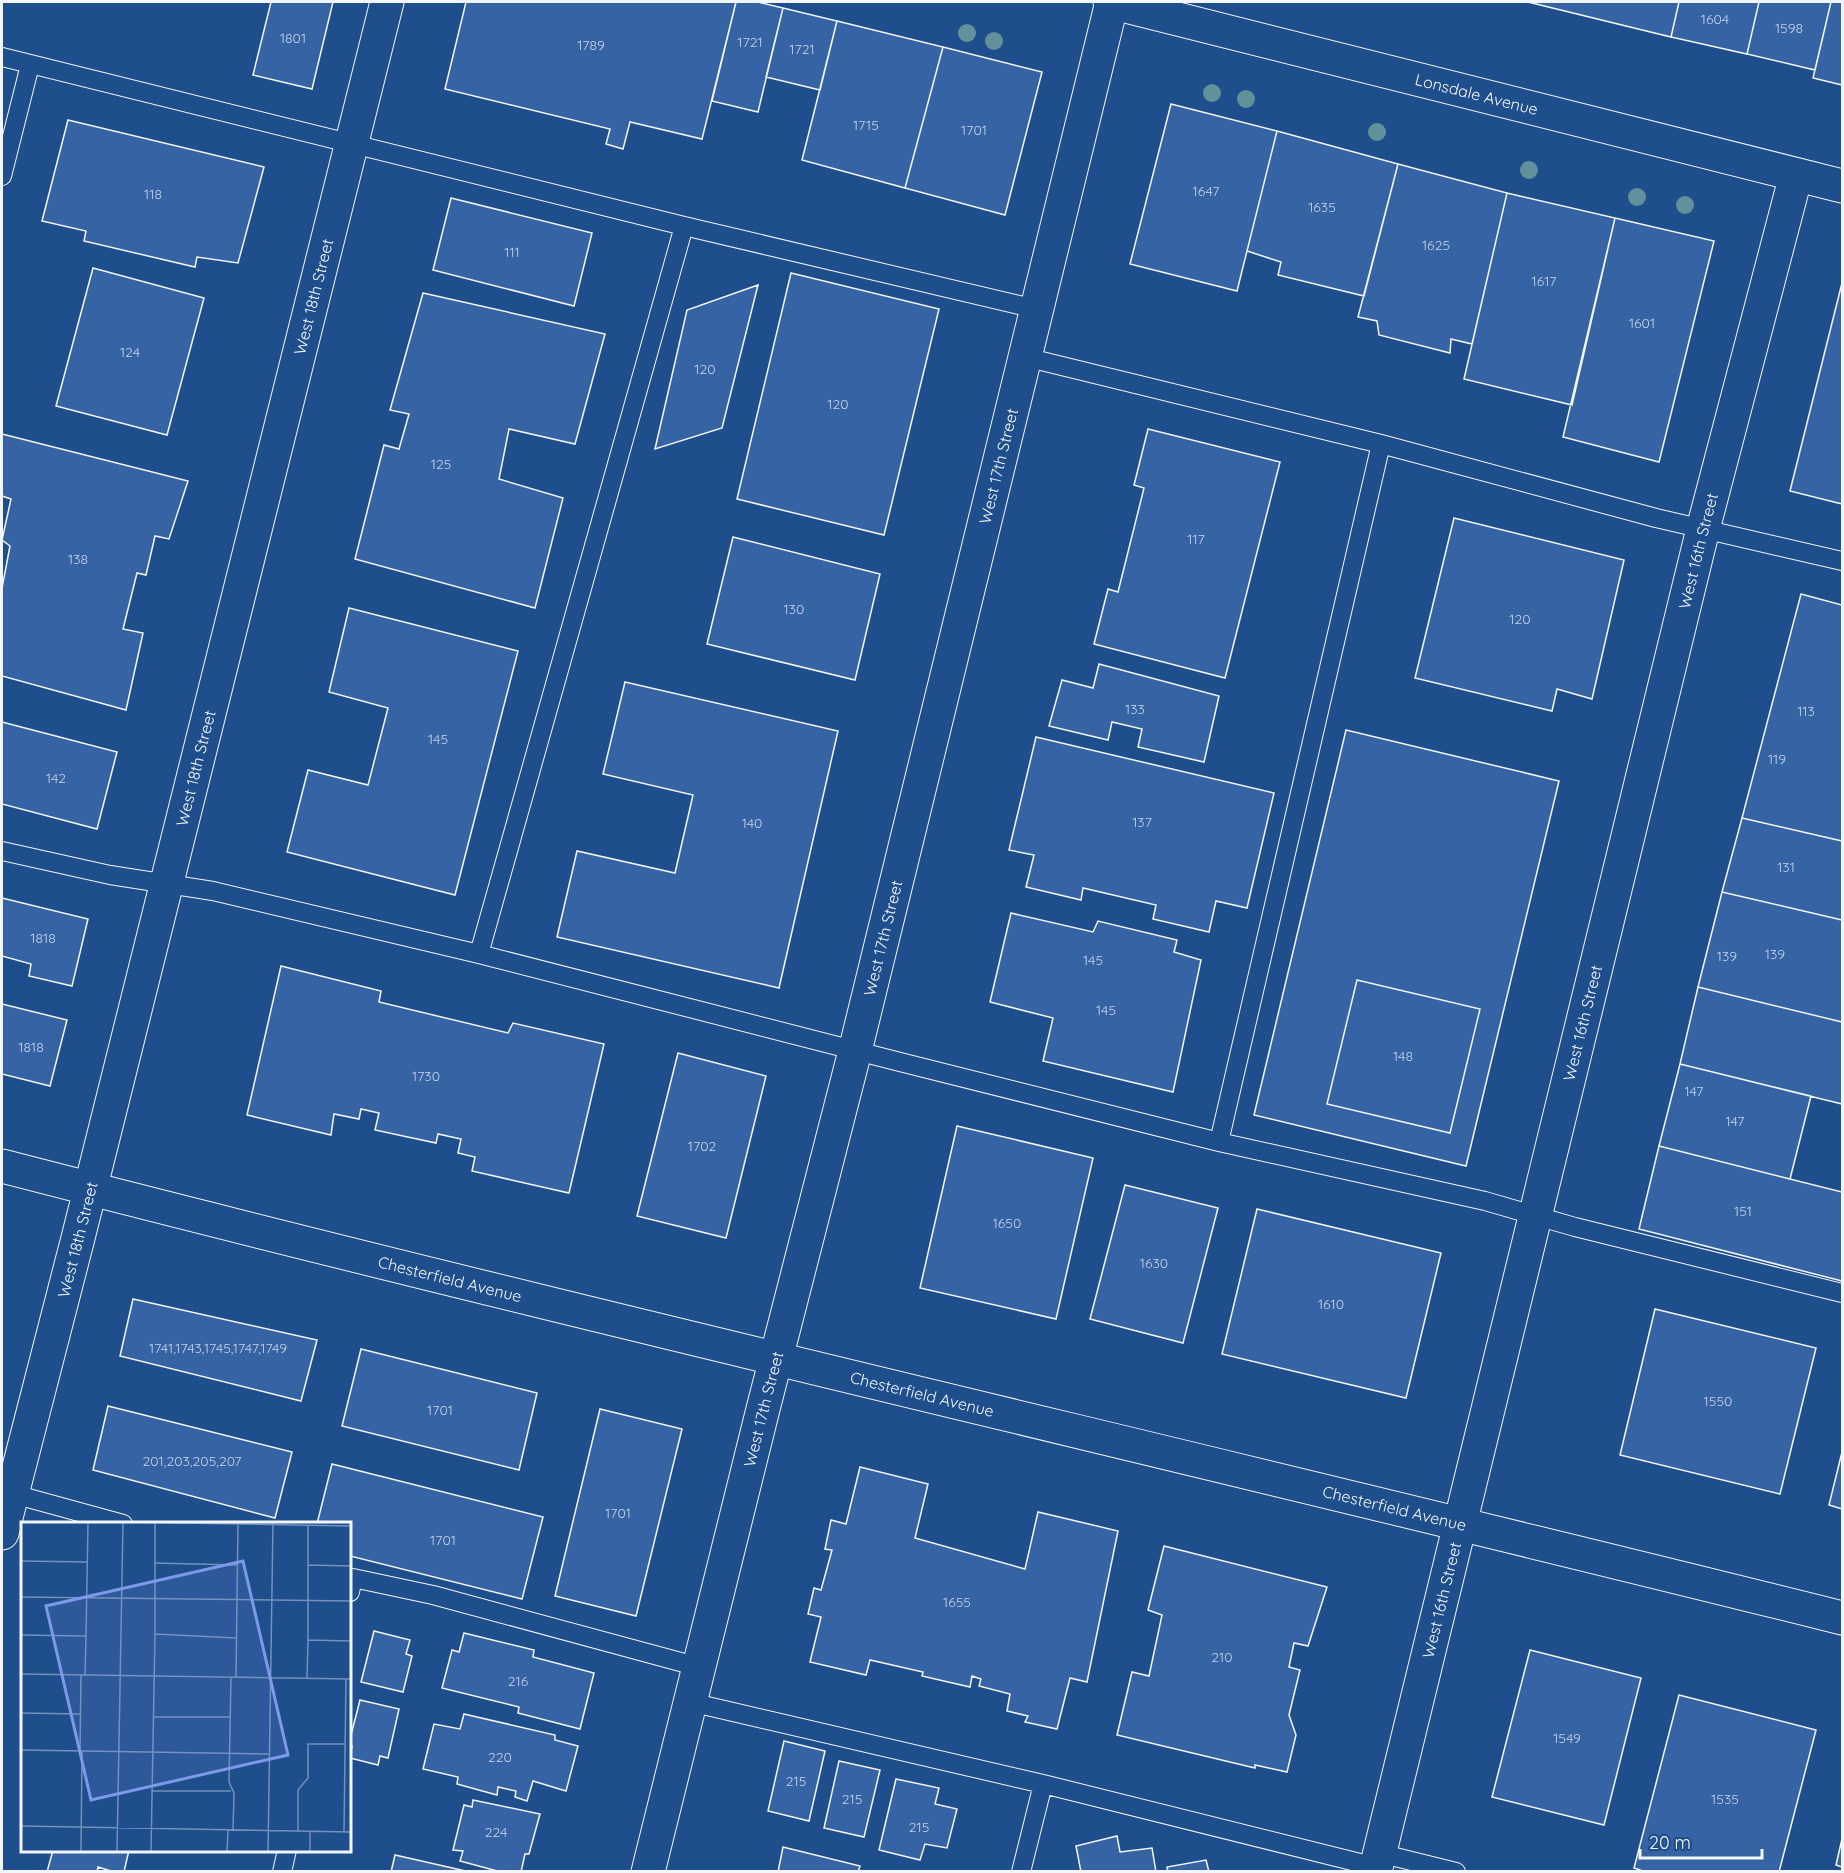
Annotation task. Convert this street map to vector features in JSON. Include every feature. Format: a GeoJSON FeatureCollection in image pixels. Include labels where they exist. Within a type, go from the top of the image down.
{"type":"FeatureCollection","features":[{"type":"Feature","properties":{"kind":"street","name":"West 18th Street"},"geometry":{"type":"LineString","coordinates":[[2,1533],[7,1492],[90,1189],[350,142],[387,2]]}},
{"type":"Feature","properties":{"kind":"street","name":"Lonsdale Avenue"},"geometry":{"type":"LineString","coordinates":[[1111,2],[1842,186]]}},
{"type":"Feature","properties":{"kind":"street","name":"West 17th Street"},"geometry":{"type":"LineString","coordinates":[[648,1872],[855,1051],[1111,2]]}},
{"type":"Feature","properties":{"kind":"street","name":"West 16th Street"},"geometry":{"type":"LineString","coordinates":[[1376,1864],[1704,529],[1796,175]]}},
{"type":"Feature","properties":{"kind":"street","name":"Chesterfield Avenue"},"geometry":{"type":"LineString","coordinates":[[2,1166],[776,1359],[1842,1618]]}},
{"type":"Feature","properties":{"kind":"lane"},"geometry":{"type":"LineString","coordinates":[[2,57],[684,226],[1036,309]]}},
{"type":"Feature","properties":{"kind":"lane"},"geometry":{"type":"LineString","coordinates":[[2,176],[30,65]]}},
{"type":"Feature","properties":{"kind":"lane"},"geometry":{"type":"LineString","coordinates":[[479,954],[684,226]]}},
{"type":"Feature","properties":{"kind":"lane"},"geometry":{"type":"LineString","coordinates":[[1025,357],[1381,444],[1656,518],[1842,561]]}},
{"type":"Feature","properties":{"kind":"lane"},"geometry":{"type":"LineString","coordinates":[[1220,1142],[1381,444]]}},
{"type":"Feature","properties":{"kind":"lane"},"geometry":{"type":"LineString","coordinates":[[2,852],[110,875],[213,891],[479,954],[1220,1142],[1485,1201],[1842,1293]]}},
{"type":"Feature","properties":{"kind":"lane"},"geometry":{"type":"LineString","coordinates":[[7,1492],[116,1522]]}},
{"type":"Feature","properties":{"kind":"lane"},"geometry":{"type":"LineString","coordinates":[[351,1582],[433,1595],[699,1667]]}},
{"type":"Feature","properties":{"kind":"lane"},"geometry":{"type":"LineString","coordinates":[[690,1702],[1376,1864],[1456,1872]]}},
{"type":"Feature","properties":{"kind":"lane"},"geometry":{"type":"LineString","coordinates":[[1021,1872],[1042,1784]]}},
{"type":"Feature","properties":{"kind":"lane"},"geometry":{"type":"LineString","coordinates":[[282,1872],[287,1852]]}},
{"type":"Feature","properties":{"kind":"building"},"geometry":{"type":"Polygon","coordinates":[[[271,2],[333,2],[312,89],[253,75],[271,2]]]}},
{"type":"Feature","properties":{"kind":"building"},"geometry":{"type":"Polygon","coordinates":[[[466,2],[736,2],[702,139],[630,122],[623,149],[606,144],[610,129],[445,89],[466,2]]]}},
{"type":"Feature","properties":{"kind":"building"},"geometry":{"type":"Polygon","coordinates":[[[736,2],[758,2],[783,8],[758,112],[712,101],[736,2]]]}},
{"type":"Feature","properties":{"kind":"building"},"geometry":{"type":"Polygon","coordinates":[[[1528,2],[1679,2],[1671,37],[1528,2]]]}},
{"type":"Feature","properties":{"kind":"building"},"geometry":{"type":"Polygon","coordinates":[[[1679,2],[1759,2],[1747,54],[1671,37],[1679,2]]]}},
{"type":"Feature","properties":{"kind":"building"},"geometry":{"type":"Polygon","coordinates":[[[1759,2],[1831,2],[1815,70],[1747,54],[1759,2]]]}},
{"type":"Feature","properties":{"kind":"building"},"geometry":{"type":"Polygon","coordinates":[[[1831,2],[1842,2],[1842,85],[1813,78],[1831,2]]]}},
{"type":"Feature","properties":{"kind":"building"},"geometry":{"type":"Polygon","coordinates":[[[783,8],[837,21],[820,90],[766,77],[783,8]]]}},
{"type":"Feature","properties":{"kind":"building"},"geometry":{"type":"Polygon","coordinates":[[[837,21],[943,47],[905,188],[802,160],[837,21]]]}},
{"type":"Feature","properties":{"kind":"building"},"geometry":{"type":"Polygon","coordinates":[[[943,47],[1042,72],[1005,215],[905,188],[943,47]]]}},
{"type":"Feature","properties":{"kind":"building"},"geometry":{"type":"Polygon","coordinates":[[[1171,104],[1277,131],[1237,291],[1130,264],[1171,104]]]}},
{"type":"Feature","properties":{"kind":"building"},"geometry":{"type":"Polygon","coordinates":[[[68,120],[264,167],[238,263],[197,257],[195,267],[84,241],[86,231],[42,221],[68,120]]]}},
{"type":"Feature","properties":{"kind":"building"},"geometry":{"type":"Polygon","coordinates":[[[1277,131],[1398,164],[1364,296],[1278,275],[1281,262],[1247,251],[1277,131]]]}},
{"type":"Feature","properties":{"kind":"building"},"geometry":{"type":"Polygon","coordinates":[[[1398,164],[1507,193],[1472,344],[1451,339],[1450,353],[1379,335],[1377,321],[1358,317],[1398,164]]]}},
{"type":"Feature","properties":{"kind":"building"},"geometry":{"type":"Polygon","coordinates":[[[1507,193],[1615,218],[1572,405],[1464,379],[1507,193]]]}},
{"type":"Feature","properties":{"kind":"building"},"geometry":{"type":"Polygon","coordinates":[[[451,198],[592,233],[574,306],[433,270],[451,198]]]}},
{"type":"Feature","properties":{"kind":"building"},"geometry":{"type":"Polygon","coordinates":[[[1615,218],[1714,241],[1659,462],[1563,437],[1615,218]]]}},
{"type":"Feature","properties":{"kind":"building"},"geometry":{"type":"Polygon","coordinates":[[[93,268],[204,298],[167,435],[56,406],[93,268]]]}},
{"type":"Feature","properties":{"kind":"building"},"geometry":{"type":"Polygon","coordinates":[[[791,273],[939,309],[884,535],[737,499],[791,273]]]}},
{"type":"Feature","properties":{"kind":"building"},"geometry":{"type":"Polygon","coordinates":[[[1842,283],[1842,504],[1790,491],[1842,283]]]}},
{"type":"Feature","properties":{"kind":"building"},"geometry":{"type":"Polygon","coordinates":[[[758,285],[722,428],[655,449],[687,310],[758,285]]]}},
{"type":"Feature","properties":{"kind":"building"},"geometry":{"type":"Polygon","coordinates":[[[423,293],[605,334],[575,444],[509,429],[499,479],[563,498],[535,608],[355,559],[384,445],[399,449],[409,414],[390,410],[423,293]]]}},
{"type":"Feature","properties":{"kind":"building"},"geometry":{"type":"Polygon","coordinates":[[[1148,429],[1280,462],[1225,678],[1094,644],[1108,589],[1118,592],[1144,488],[1134,485],[1148,429]]]}},
{"type":"Feature","properties":{"kind":"building"},"geometry":{"type":"Polygon","coordinates":[[[2,434],[188,481],[169,539],[155,536],[146,575],[137,573],[123,629],[143,633],[126,710],[2,676],[2,588],[10,546],[2,540],[11,499],[2,496],[2,434]]]}},
{"type":"Feature","properties":{"kind":"building"},"geometry":{"type":"Polygon","coordinates":[[[1454,518],[1624,560],[1592,699],[1557,689],[1552,711],[1415,678],[1454,518]]]}},
{"type":"Feature","properties":{"kind":"building"},"geometry":{"type":"Polygon","coordinates":[[[733,537],[880,574],[855,680],[707,644],[733,537]]]}},
{"type":"Feature","properties":{"kind":"building"},"geometry":{"type":"Polygon","coordinates":[[[1801,594],[1842,605],[1842,841],[1742,818],[1801,594]]]}},
{"type":"Feature","properties":{"kind":"building"},"geometry":{"type":"Polygon","coordinates":[[[349,608],[518,651],[455,895],[287,852],[308,770],[368,785],[388,708],[329,692],[349,608]]]}},
{"type":"Feature","properties":{"kind":"building"},"geometry":{"type":"Polygon","coordinates":[[[1099,664],[1219,696],[1204,762],[1138,747],[1142,729],[1112,722],[1108,740],[1049,726],[1062,680],[1093,688],[1099,664]]]}},
{"type":"Feature","properties":{"kind":"building"},"geometry":{"type":"Polygon","coordinates":[[[625,682],[838,731],[779,988],[557,937],[577,851],[675,873],[693,795],[603,774],[625,682]]]}},
{"type":"Feature","properties":{"kind":"building"},"geometry":{"type":"Polygon","coordinates":[[[2,722],[117,752],[97,829],[2,804],[2,722]]]}},
{"type":"Feature","properties":{"kind":"building"},"geometry":{"type":"Polygon","coordinates":[[[1346,730],[1559,781],[1466,1166],[1254,1115],[1346,730]]]}},
{"type":"Feature","properties":{"kind":"building"},"geometry":{"type":"Polygon","coordinates":[[[1036,737],[1274,793],[1247,908],[1216,901],[1209,932],[1153,919],[1156,905],[1083,888],[1081,900],[1026,887],[1034,855],[1009,850],[1036,737]]]}},
{"type":"Feature","properties":{"kind":"building"},"geometry":{"type":"Polygon","coordinates":[[[1742,818],[1842,841],[1842,920],[1722,892],[1742,818]]]}},
{"type":"Feature","properties":{"kind":"building"},"geometry":{"type":"Polygon","coordinates":[[[1722,892],[1842,920],[1842,1022],[1698,987],[1722,892]]]}},
{"type":"Feature","properties":{"kind":"building"},"geometry":{"type":"Polygon","coordinates":[[[2,898],[88,919],[72,986],[29,976],[31,964],[2,956],[2,898]]]}},
{"type":"Feature","properties":{"kind":"building"},"geometry":{"type":"Polygon","coordinates":[[[1011,913],[1093,932],[1098,921],[1177,940],[1174,952],[1201,960],[1173,1092],[1043,1061],[1053,1018],[990,1002],[1011,913]]]}},
{"type":"Feature","properties":{"kind":"building"},"geometry":{"type":"Polygon","coordinates":[[[281,966],[381,991],[379,1002],[508,1033],[513,1023],[604,1044],[569,1193],[472,1171],[475,1157],[458,1153],[461,1139],[438,1134],[436,1143],[375,1130],[379,1113],[361,1109],[359,1119],[334,1114],[331,1135],[247,1115],[281,966]]]}},
{"type":"Feature","properties":{"kind":"building"},"geometry":{"type":"Polygon","coordinates":[[[1357,980],[1480,1009],[1450,1133],[1327,1104],[1357,980]]]}},
{"type":"Feature","properties":{"kind":"building"},"geometry":{"type":"Polygon","coordinates":[[[1698,987],[1842,1022],[1842,1104],[1680,1064],[1698,987]]]}},
{"type":"Feature","properties":{"kind":"building"},"geometry":{"type":"Polygon","coordinates":[[[2,1004],[67,1020],[50,1086],[2,1074],[2,1004]]]}},
{"type":"Feature","properties":{"kind":"building"},"geometry":{"type":"Polygon","coordinates":[[[678,1053],[766,1076],[726,1238],[637,1216],[678,1053]]]}},
{"type":"Feature","properties":{"kind":"building"},"geometry":{"type":"Polygon","coordinates":[[[1680,1064],[1811,1096],[1790,1179],[1659,1146],[1680,1064]]]}},
{"type":"Feature","properties":{"kind":"building"},"geometry":{"type":"Polygon","coordinates":[[[957,1126],[1093,1158],[1056,1319],[920,1288],[957,1126]]]}},
{"type":"Feature","properties":{"kind":"building"},"geometry":{"type":"Polygon","coordinates":[[[1659,1146],[1842,1192],[1842,1281],[1639,1229],[1659,1146]]]}},
{"type":"Feature","properties":{"kind":"building"},"geometry":{"type":"Polygon","coordinates":[[[1125,1185],[1218,1208],[1183,1343],[1090,1319],[1125,1185]]]}},
{"type":"Feature","properties":{"kind":"building"},"geometry":{"type":"Polygon","coordinates":[[[1257,1209],[1441,1253],[1406,1398],[1222,1354],[1257,1209]]]}},
{"type":"Feature","properties":{"kind":"building"},"geometry":{"type":"Polygon","coordinates":[[[133,1299],[317,1340],[301,1401],[120,1356],[133,1299]]]}},
{"type":"Feature","properties":{"kind":"building"},"geometry":{"type":"Polygon","coordinates":[[[1655,1309],[1816,1348],[1780,1494],[1620,1455],[1655,1309]]]}},
{"type":"Feature","properties":{"kind":"building"},"geometry":{"type":"Polygon","coordinates":[[[361,1349],[537,1393],[519,1470],[342,1426],[361,1349]]]}},
{"type":"Feature","properties":{"kind":"building"},"geometry":{"type":"Polygon","coordinates":[[[108,1406],[292,1452],[275,1518],[93,1470],[108,1406]]]}},
{"type":"Feature","properties":{"kind":"building"},"geometry":{"type":"Polygon","coordinates":[[[600,1409],[682,1429],[636,1616],[555,1596],[600,1409]]]}},
{"type":"Feature","properties":{"kind":"building"},"geometry":{"type":"Polygon","coordinates":[[[1842,1452],[1842,1509],[1829,1505],[1842,1452]]]}},
{"type":"Feature","properties":{"kind":"building"},"geometry":{"type":"Polygon","coordinates":[[[332,1464],[543,1517],[522,1599],[351,1556],[351,1522],[318,1522],[332,1464]]]}},
{"type":"Feature","properties":{"kind":"building"},"geometry":{"type":"Polygon","coordinates":[[[860,1467],[928,1484],[915,1538],[1025,1569],[1038,1512],[1118,1531],[1087,1682],[1070,1678],[1057,1729],[1025,1722],[1028,1716],[1007,1711],[1010,1694],[979,1686],[981,1679],[972,1676],[970,1687],[922,1676],[923,1672],[870,1660],[866,1675],[810,1662],[821,1617],[808,1614],[814,1588],[821,1590],[832,1550],[825,1549],[831,1520],[846,1524],[860,1467]]]}},
{"type":"Feature","properties":{"kind":"building"},"geometry":{"type":"Polygon","coordinates":[[[1164,1546],[1327,1587],[1308,1646],[1294,1643],[1289,1667],[1300,1670],[1289,1715],[1296,1735],[1287,1772],[1255,1765],[1255,1768],[1117,1735],[1132,1672],[1149,1676],[1162,1615],[1148,1610],[1164,1546]]]}},
{"type":"Feature","properties":{"kind":"building"},"geometry":{"type":"Polygon","coordinates":[[[374,1631],[410,1640],[406,1654],[412,1656],[403,1692],[361,1682],[374,1631]]]}},
{"type":"Feature","properties":{"kind":"building"},"geometry":{"type":"Polygon","coordinates":[[[464,1633],[534,1650],[533,1657],[594,1673],[580,1729],[518,1713],[519,1707],[442,1688],[452,1650],[459,1652],[464,1633]]]}},
{"type":"Feature","properties":{"kind":"building"},"geometry":{"type":"Polygon","coordinates":[[[1530,1650],[1641,1678],[1604,1825],[1492,1797],[1530,1650]]]}},
{"type":"Feature","properties":{"kind":"building"},"geometry":{"type":"Polygon","coordinates":[[[1679,1695],[1816,1730],[1779,1872],[1646,1872],[1634,1868],[1679,1695]]]}},
{"type":"Feature","properties":{"kind":"building"},"geometry":{"type":"Polygon","coordinates":[[[360,1700],[399,1709],[388,1758],[380,1756],[378,1765],[351,1758],[351,1735],[360,1700]]]}},
{"type":"Feature","properties":{"kind":"building"},"geometry":{"type":"Polygon","coordinates":[[[464,1714],[555,1735],[555,1740],[578,1746],[566,1791],[533,1781],[527,1801],[515,1797],[516,1791],[498,1787],[497,1795],[457,1784],[458,1777],[423,1769],[434,1724],[460,1729],[464,1714]]]}},
{"type":"Feature","properties":{"kind":"building"},"geometry":{"type":"Polygon","coordinates":[[[784,1741],[825,1751],[809,1821],[768,1811],[784,1741]]]}},
{"type":"Feature","properties":{"kind":"building"},"geometry":{"type":"Polygon","coordinates":[[[839,1761],[880,1770],[864,1837],[824,1828],[839,1761]]]}},
{"type":"Feature","properties":{"kind":"building"},"geometry":{"type":"Polygon","coordinates":[[[896,1779],[939,1788],[935,1804],[957,1809],[947,1848],[925,1844],[920,1860],[879,1850],[896,1779]]]}},
{"type":"Feature","properties":{"kind":"building"},"geometry":{"type":"Polygon","coordinates":[[[473,1800],[540,1814],[529,1854],[525,1854],[521,1872],[501,1872],[460,1861],[463,1851],[453,1850],[464,1805],[472,1807],[473,1800]]]}},
{"type":"Feature","properties":{"kind":"building"},"geometry":{"type":"Polygon","coordinates":[[[1117,1836],[1120,1852],[1152,1848],[1156,1872],[1081,1872],[1076,1846],[1117,1836]]]}},
{"type":"Feature","properties":{"kind":"building"},"geometry":{"type":"Polygon","coordinates":[[[1842,1839],[1842,1867],[1836,1865],[1842,1839]]]}},
{"type":"Feature","properties":{"kind":"building"},"geometry":{"type":"Polygon","coordinates":[[[783,1847],[860,1866],[858,1872],[778,1872],[783,1847]]]}},
{"type":"Feature","properties":{"kind":"building"},"geometry":{"type":"Polygon","coordinates":[[[52,1852],[129,1852],[124,1872],[114,1872],[98,1867],[97,1872],[47,1872],[52,1852]]]}},
{"type":"Feature","properties":{"kind":"building"},"geometry":{"type":"Polygon","coordinates":[[[395,1855],[470,1872],[391,1872],[395,1855]]]}},
{"type":"Feature","properties":{"kind":"building"},"geometry":{"type":"Polygon","coordinates":[[[1206,1860],[1209,1872],[1168,1872],[1167,1867],[1206,1860]]]}}]}
